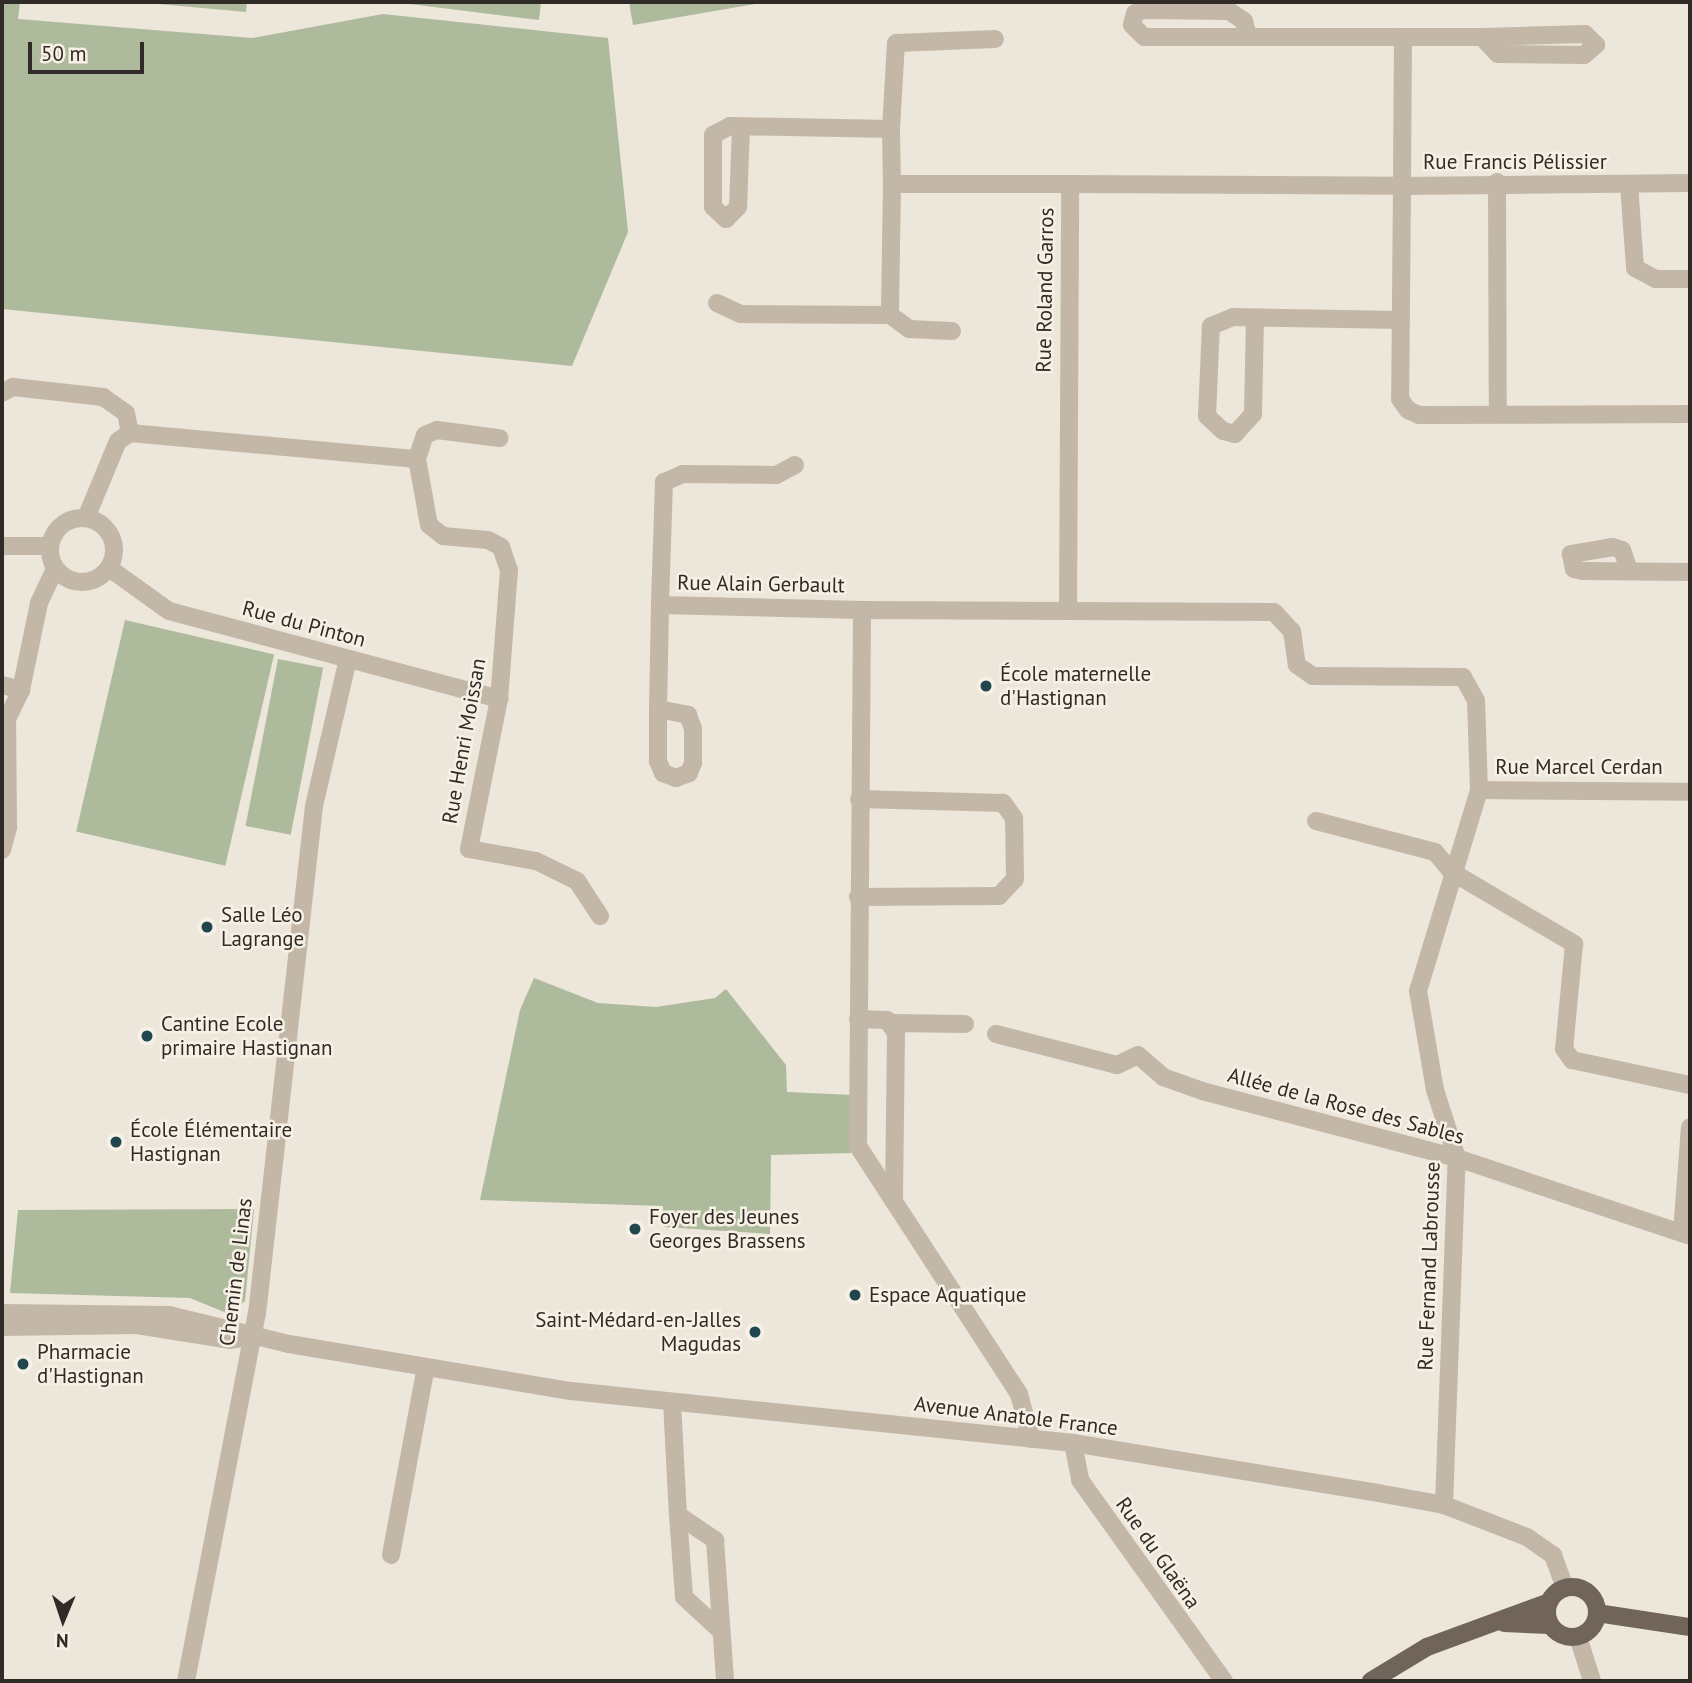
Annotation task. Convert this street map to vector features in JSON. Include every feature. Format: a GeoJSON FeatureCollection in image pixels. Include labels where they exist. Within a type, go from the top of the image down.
{"type":"FeatureCollection","features":[{"type":"Feature","properties":{"kind":"main road"},"geometry":{"type":"LineString","coordinates":[[1371,1681],[1427,1647],[1483,1626],[1549,1602],[1565,1588],[1587,1593],[1597,1613],[1591,1628],[1578,1637],[1562,1636],[1550,1625],[1483,1626]]}},
{"type":"Feature","properties":{"kind":"main road"},"geometry":{"type":"LineString","coordinates":[[1549,1602],[1550,1625]]}},
{"type":"Feature","properties":{"kind":"main road"},"geometry":{"type":"LineString","coordinates":[[1597,1613],[1690,1627]]}},
{"type":"Feature","properties":{"kind":"street"},"geometry":{"type":"LineString","coordinates":[[1248,37],[1239,14],[1229,10],[1145,10],[1135,13],[1132,25],[1144,37],[1248,37],[1482,37],[1585,34],[1596,46],[1584,55],[1498,54],[1482,37]]}},
{"type":"Feature","properties":{"kind":"street"},"geometry":{"type":"LineString","coordinates":[[1404,37],[1400,399],[1408,410],[1419,415],[1690,414]]}},
{"type":"Feature","properties":{"kind":"street"},"geometry":{"type":"LineString","coordinates":[[890,315],[891,129],[896,43],[996,39]]}},
{"type":"Feature","properties":{"kind":"street"},"geometry":{"type":"LineString","coordinates":[[741,127],[738,206],[726,219],[713,207],[713,135],[720,127],[741,127],[891,129]]}},
{"type":"Feature","properties":{"kind":"street"},"geometry":{"type":"LineString","coordinates":[[1497,183],[1498,414]]}},
{"type":"Feature","properties":{"kind":"street","name":"Rue Francis Pélissier"},"geometry":{"type":"LineString","coordinates":[[1402,186],[1690,183]]}},
{"type":"Feature","properties":{"kind":"street"},"geometry":{"type":"LineString","coordinates":[[892,184],[1070,184]]}},
{"type":"Feature","properties":{"kind":"street","name":"Rue Roland Garros"},"geometry":{"type":"LineString","coordinates":[[1068,611],[1070,184],[1402,186]]}},
{"type":"Feature","properties":{"kind":"street","name":"Rue Francis Pélissier"},"geometry":{"type":"LineString","coordinates":[[1629,184],[1635,268],[1656,279],[1690,279]]}},
{"type":"Feature","properties":{"kind":"street"},"geometry":{"type":"LineString","coordinates":[[717,303],[741,314],[890,315],[909,329],[952,331]]}},
{"type":"Feature","properties":{"kind":"street"},"geometry":{"type":"LineString","coordinates":[[1255,318],[1252,414],[1235,434],[1223,431],[1207,416],[1208,331],[1233,317],[1400,320]]}},
{"type":"Feature","properties":{"kind":"street"},"geometry":{"type":"LineString","coordinates":[[2,393],[13,387],[103,397],[126,413],[130,433]]}},
{"type":"Feature","properties":{"kind":"street"},"geometry":{"type":"LineString","coordinates":[[2,850],[8,827],[6,719],[21,690],[39,603],[55,568],[50,546],[59,527],[86,518],[118,441],[130,433],[417,459],[425,435],[437,430],[499,438]]}},
{"type":"Feature","properties":{"kind":"street","name":"Rue Henri Moissan"},"geometry":{"type":"LineString","coordinates":[[417,459],[429,525],[443,536],[488,540],[501,547],[509,570],[499,699],[469,849],[536,861],[577,881],[600,916]]}},
{"type":"Feature","properties":{"kind":"street","name":"Rue Alain Gerbault"},"geometry":{"type":"LineString","coordinates":[[658,709],[664,482],[683,474],[776,475],[795,465]]}},
{"type":"Feature","properties":{"kind":"street"},"geometry":{"type":"LineString","coordinates":[[55,568],[77,582],[95,580],[109,568],[112,538],[86,518]]}},
{"type":"Feature","properties":{"kind":"street"},"geometry":{"type":"LineString","coordinates":[[2,546],[50,546]]}},
{"type":"Feature","properties":{"kind":"street","name":"Rue du Pinton"},"geometry":{"type":"LineString","coordinates":[[109,568],[169,611],[499,699]]}},
{"type":"Feature","properties":{"kind":"street"},"geometry":{"type":"LineString","coordinates":[[1629,571],[1690,572]]}},
{"type":"Feature","properties":{"kind":"street","name":"Rue Alain Gerbault"},"geometry":{"type":"LineString","coordinates":[[660,605],[862,610]]}},
{"type":"Feature","properties":{"kind":"street"},"geometry":{"type":"LineString","coordinates":[[1031,1438],[1019,1394],[858,1146],[862,610],[1068,611]]}},
{"type":"Feature","properties":{"kind":"street","name":"Rue Marcel Cerdan"},"geometry":{"type":"LineString","coordinates":[[1068,611],[1274,612],[1292,631],[1297,665],[1313,676],[1464,677],[1476,700],[1479,790],[1690,792]]}},
{"type":"Feature","properties":{"kind":"street","name":"Chemin de Linas"},"geometry":{"type":"LineString","coordinates":[[186,1681],[254,1336],[314,806],[348,659]]}},
{"type":"Feature","properties":{"kind":"street"},"geometry":{"type":"LineString","coordinates":[[2,685],[21,690]]}},
{"type":"Feature","properties":{"kind":"street","name":"Rue Fernand Labrousse"},"geometry":{"type":"LineString","coordinates":[[1444,1505],[1457,1158],[1435,1090],[1418,990],[1479,790]]}},
{"type":"Feature","properties":{"kind":"street"},"geometry":{"type":"LineString","coordinates":[[858,897],[999,896],[1015,879],[1014,818],[1003,803],[859,799]]}},
{"type":"Feature","properties":{"kind":"street"},"geometry":{"type":"LineString","coordinates":[[1315,821],[1435,852],[1452,872],[1574,944],[1564,1049],[1572,1060],[1690,1085]]}},
{"type":"Feature","properties":{"kind":"street"},"geometry":{"type":"LineString","coordinates":[[858,1018],[892,1023],[965,1024]]}},
{"type":"Feature","properties":{"kind":"street"},"geometry":{"type":"LineString","coordinates":[[892,1023],[894,1201]]}},
{"type":"Feature","properties":{"kind":"street","name":"Allée de la Rose des Sables"},"geometry":{"type":"LineString","coordinates":[[996,1034],[1117,1065],[1138,1055],[1163,1077],[1202,1091],[1457,1158],[1686,1235]]}},
{"type":"Feature","properties":{"kind":"street"},"geometry":{"type":"LineString","coordinates":[[1686,1235],[1690,1126]]}},
{"type":"Feature","properties":{"kind":"street","name":"Avenue Anatole France"},"geometry":{"type":"LineString","coordinates":[[2,1313],[169,1315],[254,1336],[426,1367],[672,1402],[1073,1443],[1444,1505],[1542,1545],[1559,1565],[1565,1588]]}},
{"type":"Feature","properties":{"kind":"street","name":"Avenue Anatole France"},"geometry":{"type":"LineString","coordinates":[[2,1326],[136,1325],[230,1340],[254,1336]]}},
{"type":"Feature","properties":{"kind":"street"},"geometry":{"type":"LineString","coordinates":[[391,1555],[426,1367]]}},
{"type":"Feature","properties":{"kind":"street"},"geometry":{"type":"LineString","coordinates":[[672,1402],[684,1597],[721,1631]]}},
{"type":"Feature","properties":{"kind":"street","name":"Rue du Glaëna"},"geometry":{"type":"LineString","coordinates":[[1073,1443],[1080,1480],[1224,1681]]}},
{"type":"Feature","properties":{"kind":"street"},"geometry":{"type":"LineString","coordinates":[[678,1515],[715,1541],[725,1681]]}},
{"type":"Feature","properties":{"kind":"street"},"geometry":{"type":"LineString","coordinates":[[1578,1637],[1592,1681]]}},
{"type":"Feature","properties":{"kind":"green space"},"geometry":{"type":"Polygon","coordinates":[[[2,2],[20,2],[18,19],[252,38],[383,14],[608,38],[628,232],[572,366],[2,309],[2,2]]]}},
{"type":"Feature","properties":{"kind":"green space"},"geometry":{"type":"Polygon","coordinates":[[[137,2],[247,2],[246,12],[137,2]]]}},
{"type":"Feature","properties":{"kind":"green space"},"geometry":{"type":"Polygon","coordinates":[[[394,2],[541,2],[539,20],[394,2]]]}},
{"type":"Feature","properties":{"kind":"green space"},"geometry":{"type":"Polygon","coordinates":[[[629,2],[767,2],[633,25],[629,2]]]}},
{"type":"Feature","properties":{"kind":"green space"},"geometry":{"type":"Polygon","coordinates":[[[125,620],[274,654],[225,866],[76,831],[125,620]]]}},
{"type":"Feature","properties":{"kind":"green space"},"geometry":{"type":"Polygon","coordinates":[[[278,659],[323,668],[291,835],[246,826],[278,659]]]}},
{"type":"Feature","properties":{"kind":"green space"},"geometry":{"type":"Polygon","coordinates":[[[534,978],[598,1003],[656,1007],[715,998],[726,989],[786,1065],[787,1092],[853,1095],[851,1153],[771,1155],[770,1234],[664,1227],[663,1206],[480,1200],[520,1010],[534,978]]]}},
{"type":"Feature","properties":{"kind":"green space"},"geometry":{"type":"Polygon","coordinates":[[[254,1209],[245,1301],[229,1314],[190,1298],[10,1293],[18,1210],[254,1209]]]}},
{"type":"Feature","properties":{"kind":"place","name":"École maternelle d'Hastignan"},"geometry":{"type":"Point","coordinates":[986,686]}},
{"type":"Feature","properties":{"kind":"place","name":"Salle Léo Lagrange"},"geometry":{"type":"Point","coordinates":[207,927]}},
{"type":"Feature","properties":{"kind":"place","name":"Cantine Ecole primaire Hastignan"},"geometry":{"type":"Point","coordinates":[147,1036]}},
{"type":"Feature","properties":{"kind":"place","name":"École Élémentaire Hastignan"},"geometry":{"type":"Point","coordinates":[116,1142]}},
{"type":"Feature","properties":{"kind":"place","name":"Foyer des Jeunes Georges Brassens"},"geometry":{"type":"Point","coordinates":[635,1229]}},
{"type":"Feature","properties":{"kind":"place","name":"Espace Aquatique"},"geometry":{"type":"Point","coordinates":[855,1295]}},
{"type":"Feature","properties":{"kind":"place","name":"Saint-Médard-en-Jalles Magudas"},"geometry":{"type":"Point","coordinates":[755,1332]}},
{"type":"Feature","properties":{"kind":"place","name":"Pharmacie d'Hastignan"},"geometry":{"type":"Point","coordinates":[23,1364]}}]}
